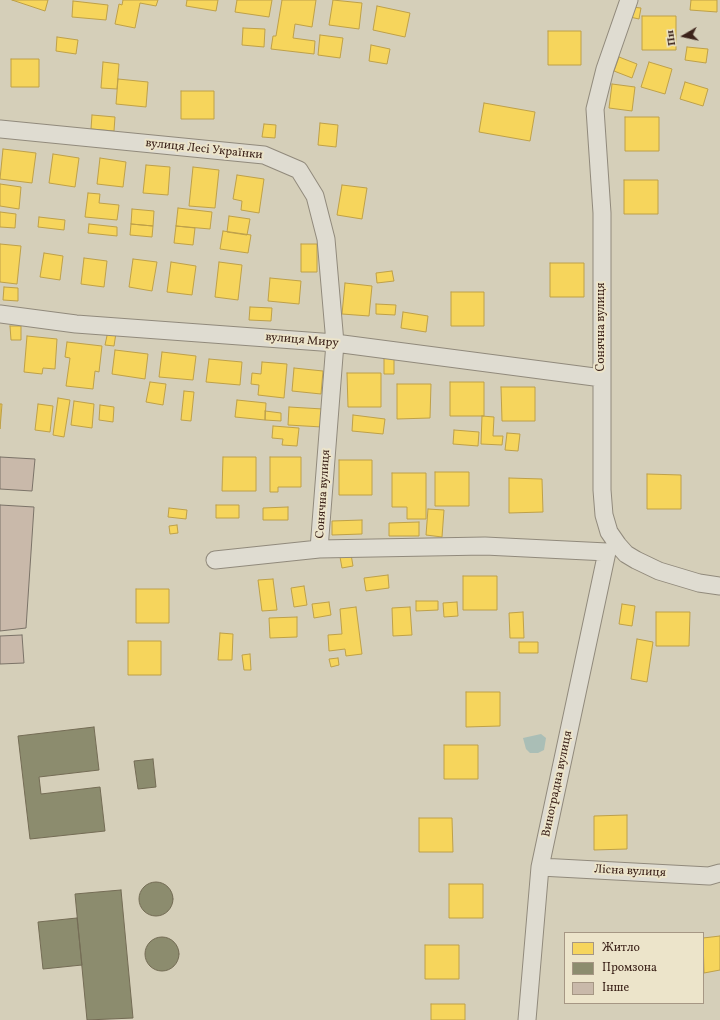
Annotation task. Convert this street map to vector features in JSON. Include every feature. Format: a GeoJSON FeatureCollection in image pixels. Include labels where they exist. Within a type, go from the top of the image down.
{"type":"FeatureCollection","features":[{"type":"Feature","properties":{"kind":"street","name":"Сонячна вулиця"},"geometry":{"type":"LineString","coordinates":[[612,548],[604,509],[602,213],[595,109],[605,69],[629,0]]}},
{"type":"Feature","properties":{"kind":"street","name":"вулиця Лесі Українки"},"geometry":{"type":"LineString","coordinates":[[0,129],[264,155],[299,170],[316,196],[326,239],[335,343]]}},
{"type":"Feature","properties":{"kind":"street","name":"вулиця Миру"},"geometry":{"type":"LineString","coordinates":[[0,314],[76,324],[335,343],[602,378]]}},
{"type":"Feature","properties":{"kind":"street","name":"Сонячна вулиця"},"geometry":{"type":"LineString","coordinates":[[319,549],[335,343]]}},
{"type":"Feature","properties":{"kind":"street","name":"Сонячна вулиця"},"geometry":{"type":"LineString","coordinates":[[215,560],[319,549],[485,546],[612,548],[659,572],[699,583],[720,586]]}},
{"type":"Feature","properties":{"kind":"street","name":"Виноградна вулиця"},"geometry":{"type":"LineString","coordinates":[[527,1020],[540,867],[612,548]]}},
{"type":"Feature","properties":{"kind":"street","name":"Лісна вулиця"},"geometry":{"type":"LineString","coordinates":[[540,867],[709,876],[720,873]]}},
{"type":"Feature","properties":{"kind":"shaded area"},"geometry":{"type":"Polygon","coordinates":[[[541,734],[546,738],[544,750],[538,753],[530,753],[526,749],[523,738],[541,734]]]}},
{"type":"Feature","properties":{"kind":"building: Житло"},"geometry":{"type":"Polygon","coordinates":[[[12,0],[48,0],[45,11],[12,0]]]}},
{"type":"Feature","properties":{"kind":"building: Житло"},"geometry":{"type":"Polygon","coordinates":[[[123,0],[158,0],[156,6],[140,3],[135,28],[115,24],[119,4],[122,5],[123,0]]]}},
{"type":"Feature","properties":{"kind":"building: Житло"},"geometry":{"type":"Polygon","coordinates":[[[187,0],[218,0],[216,11],[186,6],[187,0]]]}},
{"type":"Feature","properties":{"kind":"building: Житло"},"geometry":{"type":"Polygon","coordinates":[[[237,0],[272,0],[269,17],[235,12],[237,0]]]}},
{"type":"Feature","properties":{"kind":"building: Житло"},"geometry":{"type":"Polygon","coordinates":[[[282,0],[316,0],[312,27],[295,24],[293,38],[315,41],[314,54],[271,49],[273,36],[276,36],[282,0]]]}},
{"type":"Feature","properties":{"kind":"building: Житло"},"geometry":{"type":"Polygon","coordinates":[[[333,0],[362,3],[359,29],[329,25],[333,0]]]}},
{"type":"Feature","properties":{"kind":"building: Житло"},"geometry":{"type":"Polygon","coordinates":[[[691,0],[717,0],[717,12],[690,10],[691,0]]]}},
{"type":"Feature","properties":{"kind":"building: Житло"},"geometry":{"type":"Polygon","coordinates":[[[73,1],[108,5],[106,20],[72,17],[73,1]]]}},
{"type":"Feature","properties":{"kind":"building: Житло"},"geometry":{"type":"Polygon","coordinates":[[[377,6],[410,13],[405,37],[373,30],[377,6]]]}},
{"type":"Feature","properties":{"kind":"building: Житло"},"geometry":{"type":"Polygon","coordinates":[[[632,7],[641,8],[639,19],[630,17],[632,7]]]}},
{"type":"Feature","properties":{"kind":"building: Житло"},"geometry":{"type":"Polygon","coordinates":[[[642,16],[676,16],[676,50],[642,50],[642,16]]]}},
{"type":"Feature","properties":{"kind":"building: Житло"},"geometry":{"type":"Polygon","coordinates":[[[243,28],[265,29],[264,47],[242,45],[243,28]]]}},
{"type":"Feature","properties":{"kind":"building: Житло"},"geometry":{"type":"Polygon","coordinates":[[[548,31],[581,31],[581,65],[548,65],[548,31]]]}},
{"type":"Feature","properties":{"kind":"building: Житло"},"geometry":{"type":"Polygon","coordinates":[[[320,35],[343,38],[340,58],[318,55],[320,35]]]}},
{"type":"Feature","properties":{"kind":"building: Житло"},"geometry":{"type":"Polygon","coordinates":[[[57,37],[78,40],[76,54],[56,51],[57,37]]]}},
{"type":"Feature","properties":{"kind":"building: Житло"},"geometry":{"type":"Polygon","coordinates":[[[371,45],[390,49],[387,64],[369,61],[371,45]]]}},
{"type":"Feature","properties":{"kind":"building: Житло"},"geometry":{"type":"Polygon","coordinates":[[[687,47],[708,49],[706,63],[685,60],[687,47]]]}},
{"type":"Feature","properties":{"kind":"building: Житло"},"geometry":{"type":"Polygon","coordinates":[[[619,57],[637,64],[632,78],[614,71],[619,57]]]}},
{"type":"Feature","properties":{"kind":"building: Житло"},"geometry":{"type":"Polygon","coordinates":[[[11,59],[39,59],[39,87],[11,87],[11,59]]]}},
{"type":"Feature","properties":{"kind":"building: Житло"},"geometry":{"type":"Polygon","coordinates":[[[103,62],[119,64],[117,89],[101,88],[103,62]]]}},
{"type":"Feature","properties":{"kind":"building: Житло"},"geometry":{"type":"Polygon","coordinates":[[[649,62],[672,69],[665,94],[641,87],[649,62]]]}},
{"type":"Feature","properties":{"kind":"building: Житло"},"geometry":{"type":"Polygon","coordinates":[[[118,79],[148,82],[146,107],[116,104],[118,79]]]}},
{"type":"Feature","properties":{"kind":"building: Житло"},"geometry":{"type":"Polygon","coordinates":[[[685,82],[708,89],[703,106],[680,99],[685,82]]]}},
{"type":"Feature","properties":{"kind":"building: Житло"},"geometry":{"type":"Polygon","coordinates":[[[612,84],[635,87],[632,111],[609,108],[612,84]]]}},
{"type":"Feature","properties":{"kind":"building: Житло"},"geometry":{"type":"Polygon","coordinates":[[[181,91],[214,91],[214,119],[181,119],[181,91]]]}},
{"type":"Feature","properties":{"kind":"building: Житло"},"geometry":{"type":"Polygon","coordinates":[[[484,103],[535,112],[530,141],[479,132],[484,103]]]}},
{"type":"Feature","properties":{"kind":"building: Житло"},"geometry":{"type":"Polygon","coordinates":[[[92,115],[115,117],[114,131],[91,129],[92,115]]]}},
{"type":"Feature","properties":{"kind":"building: Житло"},"geometry":{"type":"Polygon","coordinates":[[[625,117],[659,117],[659,151],[625,151],[625,117]]]}},
{"type":"Feature","properties":{"kind":"building: Житло"},"geometry":{"type":"Polygon","coordinates":[[[320,123],[338,125],[336,147],[318,145],[320,123]]]}},
{"type":"Feature","properties":{"kind":"building: Житло"},"geometry":{"type":"Polygon","coordinates":[[[264,124],[276,125],[275,138],[262,137],[264,124]]]}},
{"type":"Feature","properties":{"kind":"building: Житло"},"geometry":{"type":"Polygon","coordinates":[[[3,149],[36,153],[32,183],[0,179],[3,149]]]}},
{"type":"Feature","properties":{"kind":"building: Житло"},"geometry":{"type":"Polygon","coordinates":[[[53,154],[79,158],[75,187],[49,183],[53,154]]]}},
{"type":"Feature","properties":{"kind":"building: Житло"},"geometry":{"type":"Polygon","coordinates":[[[100,158],[126,162],[123,187],[97,184],[100,158]]]}},
{"type":"Feature","properties":{"kind":"building: Житло"},"geometry":{"type":"Polygon","coordinates":[[[146,165],[170,167],[168,195],[143,193],[146,165]]]}},
{"type":"Feature","properties":{"kind":"building: Житло"},"geometry":{"type":"Polygon","coordinates":[[[193,167],[219,170],[215,208],[189,206],[193,167]]]}},
{"type":"Feature","properties":{"kind":"building: Житло"},"geometry":{"type":"Polygon","coordinates":[[[237,175],[264,179],[259,213],[241,210],[242,201],[233,199],[237,175]]]}},
{"type":"Feature","properties":{"kind":"building: Житло"},"geometry":{"type":"Polygon","coordinates":[[[624,180],[658,180],[658,214],[624,214],[624,180]]]}},
{"type":"Feature","properties":{"kind":"building: Житло"},"geometry":{"type":"Polygon","coordinates":[[[0,184],[21,187],[19,209],[0,206],[0,184]]]}},
{"type":"Feature","properties":{"kind":"building: Житло"},"geometry":{"type":"Polygon","coordinates":[[[342,185],[367,188],[362,219],[337,215],[342,185]]]}},
{"type":"Feature","properties":{"kind":"building: Житло"},"geometry":{"type":"Polygon","coordinates":[[[88,193],[100,194],[99,203],[119,205],[117,220],[85,217],[88,193]]]}},
{"type":"Feature","properties":{"kind":"building: Житло"},"geometry":{"type":"Polygon","coordinates":[[[178,208],[212,212],[210,229],[176,226],[178,208]]]}},
{"type":"Feature","properties":{"kind":"building: Житло"},"geometry":{"type":"Polygon","coordinates":[[[132,209],[154,211],[153,226],[131,224],[132,209]]]}},
{"type":"Feature","properties":{"kind":"building: Житло"},"geometry":{"type":"Polygon","coordinates":[[[0,212],[16,214],[15,228],[0,227],[0,212]]]}},
{"type":"Feature","properties":{"kind":"building: Житло"},"geometry":{"type":"Polygon","coordinates":[[[229,216],[250,219],[247,235],[227,232],[229,216]]]}},
{"type":"Feature","properties":{"kind":"building: Житло"},"geometry":{"type":"Polygon","coordinates":[[[39,217],[65,220],[64,230],[38,227],[39,217]]]}},
{"type":"Feature","properties":{"kind":"building: Житло"},"geometry":{"type":"Polygon","coordinates":[[[89,224],[117,227],[117,236],[88,233],[89,224]]]}},
{"type":"Feature","properties":{"kind":"building: Житло"},"geometry":{"type":"Polygon","coordinates":[[[131,224],[153,226],[152,237],[130,235],[131,224]]]}},
{"type":"Feature","properties":{"kind":"building: Житло"},"geometry":{"type":"Polygon","coordinates":[[[176,226],[195,228],[193,245],[174,243],[176,226]]]}},
{"type":"Feature","properties":{"kind":"building: Житло"},"geometry":{"type":"Polygon","coordinates":[[[223,231],[251,235],[248,253],[220,249],[223,231]]]}},
{"type":"Feature","properties":{"kind":"building: Житло"},"geometry":{"type":"Polygon","coordinates":[[[0,244],[21,246],[17,284],[0,282],[0,244]]]}},
{"type":"Feature","properties":{"kind":"building: Житло"},"geometry":{"type":"Polygon","coordinates":[[[301,244],[317,244],[317,272],[301,272],[301,244]]]}},
{"type":"Feature","properties":{"kind":"building: Житло"},"geometry":{"type":"Polygon","coordinates":[[[44,253],[63,256],[60,280],[40,277],[44,253]]]}},
{"type":"Feature","properties":{"kind":"building: Житло"},"geometry":{"type":"Polygon","coordinates":[[[84,258],[107,261],[104,287],[81,284],[84,258]]]}},
{"type":"Feature","properties":{"kind":"building: Житло"},"geometry":{"type":"Polygon","coordinates":[[[133,259],[157,262],[152,291],[129,287],[133,259]]]}},
{"type":"Feature","properties":{"kind":"building: Житло"},"geometry":{"type":"Polygon","coordinates":[[[171,262],[196,266],[192,295],[167,292],[171,262]]]}},
{"type":"Feature","properties":{"kind":"building: Житло"},"geometry":{"type":"Polygon","coordinates":[[[219,262],[242,265],[238,300],[215,297],[219,262]]]}},
{"type":"Feature","properties":{"kind":"building: Житло"},"geometry":{"type":"Polygon","coordinates":[[[550,263],[584,263],[584,297],[550,297],[550,263]]]}},
{"type":"Feature","properties":{"kind":"building: Житло"},"geometry":{"type":"Polygon","coordinates":[[[392,271],[394,281],[377,283],[376,273],[392,271]]]}},
{"type":"Feature","properties":{"kind":"building: Житло"},"geometry":{"type":"Polygon","coordinates":[[[270,278],[301,281],[299,304],[268,301],[270,278]]]}},
{"type":"Feature","properties":{"kind":"building: Житло"},"geometry":{"type":"Polygon","coordinates":[[[345,283],[372,286],[369,316],[342,314],[345,283]]]}},
{"type":"Feature","properties":{"kind":"building: Житло"},"geometry":{"type":"Polygon","coordinates":[[[4,287],[18,288],[18,301],[3,300],[4,287]]]}},
{"type":"Feature","properties":{"kind":"building: Житло"},"geometry":{"type":"Polygon","coordinates":[[[451,292],[484,292],[484,326],[451,326],[451,292]]]}},
{"type":"Feature","properties":{"kind":"building: Житло"},"geometry":{"type":"Polygon","coordinates":[[[376,304],[396,305],[395,315],[376,314],[376,304]]]}},
{"type":"Feature","properties":{"kind":"building: Житло"},"geometry":{"type":"Polygon","coordinates":[[[250,307],[272,308],[271,321],[249,320],[250,307]]]}},
{"type":"Feature","properties":{"kind":"building: Житло"},"geometry":{"type":"Polygon","coordinates":[[[403,312],[428,316],[426,332],[401,328],[403,312]]]}},
{"type":"Feature","properties":{"kind":"building: Житло"},"geometry":{"type":"Polygon","coordinates":[[[10,326],[21,326],[21,340],[11,340],[10,326]]]}},
{"type":"Feature","properties":{"kind":"building: Житло"},"geometry":{"type":"Polygon","coordinates":[[[108,331],[116,333],[114,346],[105,345],[108,331]]]}},
{"type":"Feature","properties":{"kind":"building: Житло"},"geometry":{"type":"Polygon","coordinates":[[[27,336],[57,339],[55,369],[43,368],[42,374],[24,372],[27,336]]]}},
{"type":"Feature","properties":{"kind":"building: Житло"},"geometry":{"type":"Polygon","coordinates":[[[67,342],[102,346],[99,372],[95,371],[93,389],[66,386],[70,358],[65,357],[67,342]]]}},
{"type":"Feature","properties":{"kind":"building: Житло"},"geometry":{"type":"Polygon","coordinates":[[[115,350],[148,354],[145,379],[112,374],[115,350]]]}},
{"type":"Feature","properties":{"kind":"building: Житло"},"geometry":{"type":"Polygon","coordinates":[[[162,352],[196,356],[193,380],[159,377],[162,352]]]}},
{"type":"Feature","properties":{"kind":"building: Житло"},"geometry":{"type":"Polygon","coordinates":[[[384,357],[394,357],[394,374],[384,374],[384,357]]]}},
{"type":"Feature","properties":{"kind":"building: Житло"},"geometry":{"type":"Polygon","coordinates":[[[209,359],[242,362],[240,385],[206,382],[209,359]]]}},
{"type":"Feature","properties":{"kind":"building: Житло"},"geometry":{"type":"Polygon","coordinates":[[[262,362],[287,364],[284,398],[258,395],[259,385],[251,384],[252,373],[261,374],[262,362]]]}},
{"type":"Feature","properties":{"kind":"building: Житло"},"geometry":{"type":"Polygon","coordinates":[[[294,368],[323,371],[321,394],[292,391],[294,368]]]}},
{"type":"Feature","properties":{"kind":"building: Житло"},"geometry":{"type":"Polygon","coordinates":[[[347,373],[381,373],[381,407],[348,407],[347,373]]]}},
{"type":"Feature","properties":{"kind":"building: Житло"},"geometry":{"type":"Polygon","coordinates":[[[150,382],[166,384],[163,405],[146,402],[150,382]]]}},
{"type":"Feature","properties":{"kind":"building: Житло"},"geometry":{"type":"Polygon","coordinates":[[[450,382],[484,382],[484,416],[450,416],[450,382]]]}},
{"type":"Feature","properties":{"kind":"building: Житло"},"geometry":{"type":"Polygon","coordinates":[[[397,384],[431,384],[430,418],[397,419],[397,384]]]}},
{"type":"Feature","properties":{"kind":"building: Житло"},"geometry":{"type":"Polygon","coordinates":[[[501,387],[535,387],[535,421],[502,421],[501,387]]]}},
{"type":"Feature","properties":{"kind":"building: Житло"},"geometry":{"type":"Polygon","coordinates":[[[184,391],[194,392],[191,421],[181,420],[184,391]]]}},
{"type":"Feature","properties":{"kind":"building: Житло"},"geometry":{"type":"Polygon","coordinates":[[[58,398],[70,400],[64,437],[53,435],[58,398]]]}},
{"type":"Feature","properties":{"kind":"building: Житло"},"geometry":{"type":"Polygon","coordinates":[[[237,400],[266,403],[265,420],[235,417],[237,400]]]}},
{"type":"Feature","properties":{"kind":"building: Житло"},"geometry":{"type":"Polygon","coordinates":[[[74,401],[94,404],[92,428],[71,425],[74,401]]]}},
{"type":"Feature","properties":{"kind":"building: Житло"},"geometry":{"type":"Polygon","coordinates":[[[0,404],[2,404],[0,429],[0,404]]]}},
{"type":"Feature","properties":{"kind":"building: Житло"},"geometry":{"type":"Polygon","coordinates":[[[38,404],[53,406],[50,432],[35,430],[38,404]]]}},
{"type":"Feature","properties":{"kind":"building: Житло"},"geometry":{"type":"Polygon","coordinates":[[[100,405],[114,407],[113,422],[99,420],[100,405]]]}},
{"type":"Feature","properties":{"kind":"building: Житло"},"geometry":{"type":"Polygon","coordinates":[[[289,407],[323,409],[322,427],[288,425],[289,407]]]}},
{"type":"Feature","properties":{"kind":"building: Житло"},"geometry":{"type":"Polygon","coordinates":[[[265,411],[281,413],[281,421],[265,420],[265,411]]]}},
{"type":"Feature","properties":{"kind":"building: Житло"},"geometry":{"type":"Polygon","coordinates":[[[353,415],[385,419],[383,434],[352,431],[353,415]]]}},
{"type":"Feature","properties":{"kind":"building: Житло"},"geometry":{"type":"Polygon","coordinates":[[[482,416],[494,417],[493,436],[503,436],[502,445],[481,444],[482,416]]]}},
{"type":"Feature","properties":{"kind":"building: Житло"},"geometry":{"type":"Polygon","coordinates":[[[273,426],[299,428],[297,446],[282,445],[283,439],[272,438],[273,426]]]}},
{"type":"Feature","properties":{"kind":"building: Житло"},"geometry":{"type":"Polygon","coordinates":[[[454,430],[479,432],[478,446],[453,444],[454,430]]]}},
{"type":"Feature","properties":{"kind":"building: Житло"},"geometry":{"type":"Polygon","coordinates":[[[507,433],[520,434],[518,451],[505,450],[507,433]]]}},
{"type":"Feature","properties":{"kind":"building: Житло"},"geometry":{"type":"Polygon","coordinates":[[[223,457],[256,457],[256,491],[222,491],[223,457]]]}},
{"type":"Feature","properties":{"kind":"building: Житло"},"geometry":{"type":"Polygon","coordinates":[[[270,457],[301,457],[301,487],[278,487],[278,492],[270,492],[270,457]]]}},
{"type":"Feature","properties":{"kind":"building: Житло"},"geometry":{"type":"Polygon","coordinates":[[[339,460],[372,460],[372,495],[339,495],[339,460]]]}},
{"type":"Feature","properties":{"kind":"building: Житло"},"geometry":{"type":"Polygon","coordinates":[[[435,472],[469,472],[469,506],[435,506],[435,472]]]}},
{"type":"Feature","properties":{"kind":"building: Житло"},"geometry":{"type":"Polygon","coordinates":[[[392,473],[426,473],[426,519],[407,519],[407,507],[392,507],[392,473]]]}},
{"type":"Feature","properties":{"kind":"building: Житло"},"geometry":{"type":"Polygon","coordinates":[[[647,474],[681,475],[681,509],[647,509],[647,474]]]}},
{"type":"Feature","properties":{"kind":"building: Житло"},"geometry":{"type":"Polygon","coordinates":[[[509,478],[542,479],[543,512],[509,513],[509,478]]]}},
{"type":"Feature","properties":{"kind":"building: Житло"},"geometry":{"type":"Polygon","coordinates":[[[216,505],[239,505],[239,518],[216,518],[216,505]]]}},
{"type":"Feature","properties":{"kind":"building: Житло"},"geometry":{"type":"Polygon","coordinates":[[[288,507],[288,520],[263,520],[263,508],[288,507]]]}},
{"type":"Feature","properties":{"kind":"building: Житло"},"geometry":{"type":"Polygon","coordinates":[[[169,508],[187,510],[186,519],[168,517],[169,508]]]}},
{"type":"Feature","properties":{"kind":"building: Житло"},"geometry":{"type":"Polygon","coordinates":[[[428,509],[444,510],[442,537],[426,535],[428,509]]]}},
{"type":"Feature","properties":{"kind":"building: Житло"},"geometry":{"type":"Polygon","coordinates":[[[362,520],[362,534],[332,535],[332,521],[362,520]]]}},
{"type":"Feature","properties":{"kind":"building: Житло"},"geometry":{"type":"Polygon","coordinates":[[[419,522],[419,536],[389,536],[389,523],[419,522]]]}},
{"type":"Feature","properties":{"kind":"building: Житло"},"geometry":{"type":"Polygon","coordinates":[[[177,525],[178,533],[170,534],[169,526],[177,525]]]}},
{"type":"Feature","properties":{"kind":"building: Житло"},"geometry":{"type":"Polygon","coordinates":[[[351,554],[353,566],[342,568],[340,557],[351,554]]]}},
{"type":"Feature","properties":{"kind":"building: Житло"},"geometry":{"type":"Polygon","coordinates":[[[388,575],[389,588],[366,591],[364,578],[388,575]]]}},
{"type":"Feature","properties":{"kind":"building: Житло"},"geometry":{"type":"Polygon","coordinates":[[[463,576],[497,576],[497,610],[463,610],[463,576]]]}},
{"type":"Feature","properties":{"kind":"building: Житло"},"geometry":{"type":"Polygon","coordinates":[[[273,579],[277,610],[262,611],[258,580],[273,579]]]}},
{"type":"Feature","properties":{"kind":"building: Житло"},"geometry":{"type":"Polygon","coordinates":[[[304,586],[307,605],[294,607],[291,588],[304,586]]]}},
{"type":"Feature","properties":{"kind":"building: Житло"},"geometry":{"type":"Polygon","coordinates":[[[136,589],[169,589],[169,623],[136,623],[136,589]]]}},
{"type":"Feature","properties":{"kind":"building: Житло"},"geometry":{"type":"Polygon","coordinates":[[[416,601],[438,601],[438,610],[416,611],[416,601]]]}},
{"type":"Feature","properties":{"kind":"building: Житло"},"geometry":{"type":"Polygon","coordinates":[[[329,602],[331,615],[314,618],[312,604],[329,602]]]}},
{"type":"Feature","properties":{"kind":"building: Житло"},"geometry":{"type":"Polygon","coordinates":[[[457,602],[458,616],[444,617],[443,603],[457,602]]]}},
{"type":"Feature","properties":{"kind":"building: Житло"},"geometry":{"type":"Polygon","coordinates":[[[622,604],[635,606],[632,626],[619,624],[622,604]]]}},
{"type":"Feature","properties":{"kind":"building: Житло"},"geometry":{"type":"Polygon","coordinates":[[[356,607],[362,654],[346,656],[345,649],[329,651],[328,635],[342,634],[340,609],[356,607]]]}},
{"type":"Feature","properties":{"kind":"building: Житло"},"geometry":{"type":"Polygon","coordinates":[[[410,607],[412,635],[393,636],[392,608],[410,607]]]}},
{"type":"Feature","properties":{"kind":"building: Житло"},"geometry":{"type":"Polygon","coordinates":[[[523,612],[524,638],[510,638],[509,613],[523,612]]]}},
{"type":"Feature","properties":{"kind":"building: Житло"},"geometry":{"type":"Polygon","coordinates":[[[656,612],[690,612],[689,646],[656,646],[656,612]]]}},
{"type":"Feature","properties":{"kind":"building: Житло"},"geometry":{"type":"Polygon","coordinates":[[[297,617],[297,637],[270,638],[269,618],[297,617]]]}},
{"type":"Feature","properties":{"kind":"building: Житло"},"geometry":{"type":"Polygon","coordinates":[[[220,633],[233,634],[232,660],[218,660],[220,633]]]}},
{"type":"Feature","properties":{"kind":"building: Житло"},"geometry":{"type":"Polygon","coordinates":[[[637,639],[653,642],[647,682],[631,679],[637,639]]]}},
{"type":"Feature","properties":{"kind":"building: Житло"},"geometry":{"type":"Polygon","coordinates":[[[128,641],[161,641],[161,675],[128,675],[128,641]]]}},
{"type":"Feature","properties":{"kind":"building: Житло"},"geometry":{"type":"Polygon","coordinates":[[[519,642],[538,642],[538,653],[519,653],[519,642]]]}},
{"type":"Feature","properties":{"kind":"building: Житло"},"geometry":{"type":"Polygon","coordinates":[[[250,654],[251,670],[244,670],[242,655],[250,654]]]}},
{"type":"Feature","properties":{"kind":"building: Житло"},"geometry":{"type":"Polygon","coordinates":[[[338,658],[339,665],[331,667],[329,659],[338,658]]]}},
{"type":"Feature","properties":{"kind":"building: Житло"},"geometry":{"type":"Polygon","coordinates":[[[466,692],[500,692],[500,726],[466,727],[466,692]]]}},
{"type":"Feature","properties":{"kind":"building: Житло"},"geometry":{"type":"Polygon","coordinates":[[[444,745],[478,745],[478,779],[444,779],[444,745]]]}},
{"type":"Feature","properties":{"kind":"building: Житло"},"geometry":{"type":"Polygon","coordinates":[[[627,815],[627,849],[594,850],[594,816],[627,815]]]}},
{"type":"Feature","properties":{"kind":"building: Житло"},"geometry":{"type":"Polygon","coordinates":[[[419,818],[452,818],[453,852],[419,852],[419,818]]]}},
{"type":"Feature","properties":{"kind":"building: Житло"},"geometry":{"type":"Polygon","coordinates":[[[449,884],[483,884],[483,918],[449,918],[449,884]]]}},
{"type":"Feature","properties":{"kind":"building: Житло"},"geometry":{"type":"Polygon","coordinates":[[[720,936],[720,970],[704,973],[704,938],[720,936]]]}},
{"type":"Feature","properties":{"kind":"building: Житло"},"geometry":{"type":"Polygon","coordinates":[[[425,945],[459,945],[459,979],[425,979],[425,945]]]}},
{"type":"Feature","properties":{"kind":"building: Житло"},"geometry":{"type":"Polygon","coordinates":[[[431,1004],[465,1004],[465,1020],[431,1020],[431,1004]]]}},
{"type":"Feature","properties":{"kind":"building: Промзона"},"geometry":{"type":"Polygon","coordinates":[[[94,727],[99,770],[39,777],[41,794],[100,787],[105,831],[30,839],[18,736],[94,727]]]}},
{"type":"Feature","properties":{"kind":"building: Промзона"},"geometry":{"type":"Polygon","coordinates":[[[153,759],[156,787],[138,789],[134,761],[153,759]]]}},
{"type":"Feature","properties":{"kind":"building: Промзона"},"geometry":{"type":"Polygon","coordinates":[[[156,882],[168,887],[173,899],[168,911],[156,916],[144,911],[139,899],[144,887],[156,882]]]}},
{"type":"Feature","properties":{"kind":"building: Промзона"},"geometry":{"type":"Polygon","coordinates":[[[121,890],[133,1018],[87,1020],[75,894],[121,890]]]}},
{"type":"Feature","properties":{"kind":"building: Промзона"},"geometry":{"type":"Polygon","coordinates":[[[77,918],[82,965],[43,969],[38,922],[77,918]]]}},
{"type":"Feature","properties":{"kind":"building: Промзона"},"geometry":{"type":"Polygon","coordinates":[[[162,937],[174,942],[179,954],[174,966],[162,971],[150,966],[145,954],[150,942],[162,937]]]}},
{"type":"Feature","properties":{"kind":"building: Інше"},"geometry":{"type":"Polygon","coordinates":[[[0,457],[35,459],[32,491],[0,489],[0,457]]]}},
{"type":"Feature","properties":{"kind":"building: Інше"},"geometry":{"type":"Polygon","coordinates":[[[0,505],[34,507],[26,628],[0,631],[0,505]]]}},
{"type":"Feature","properties":{"kind":"building: Інше"},"geometry":{"type":"Polygon","coordinates":[[[22,635],[24,663],[0,664],[0,636],[22,635]]]}}]}
